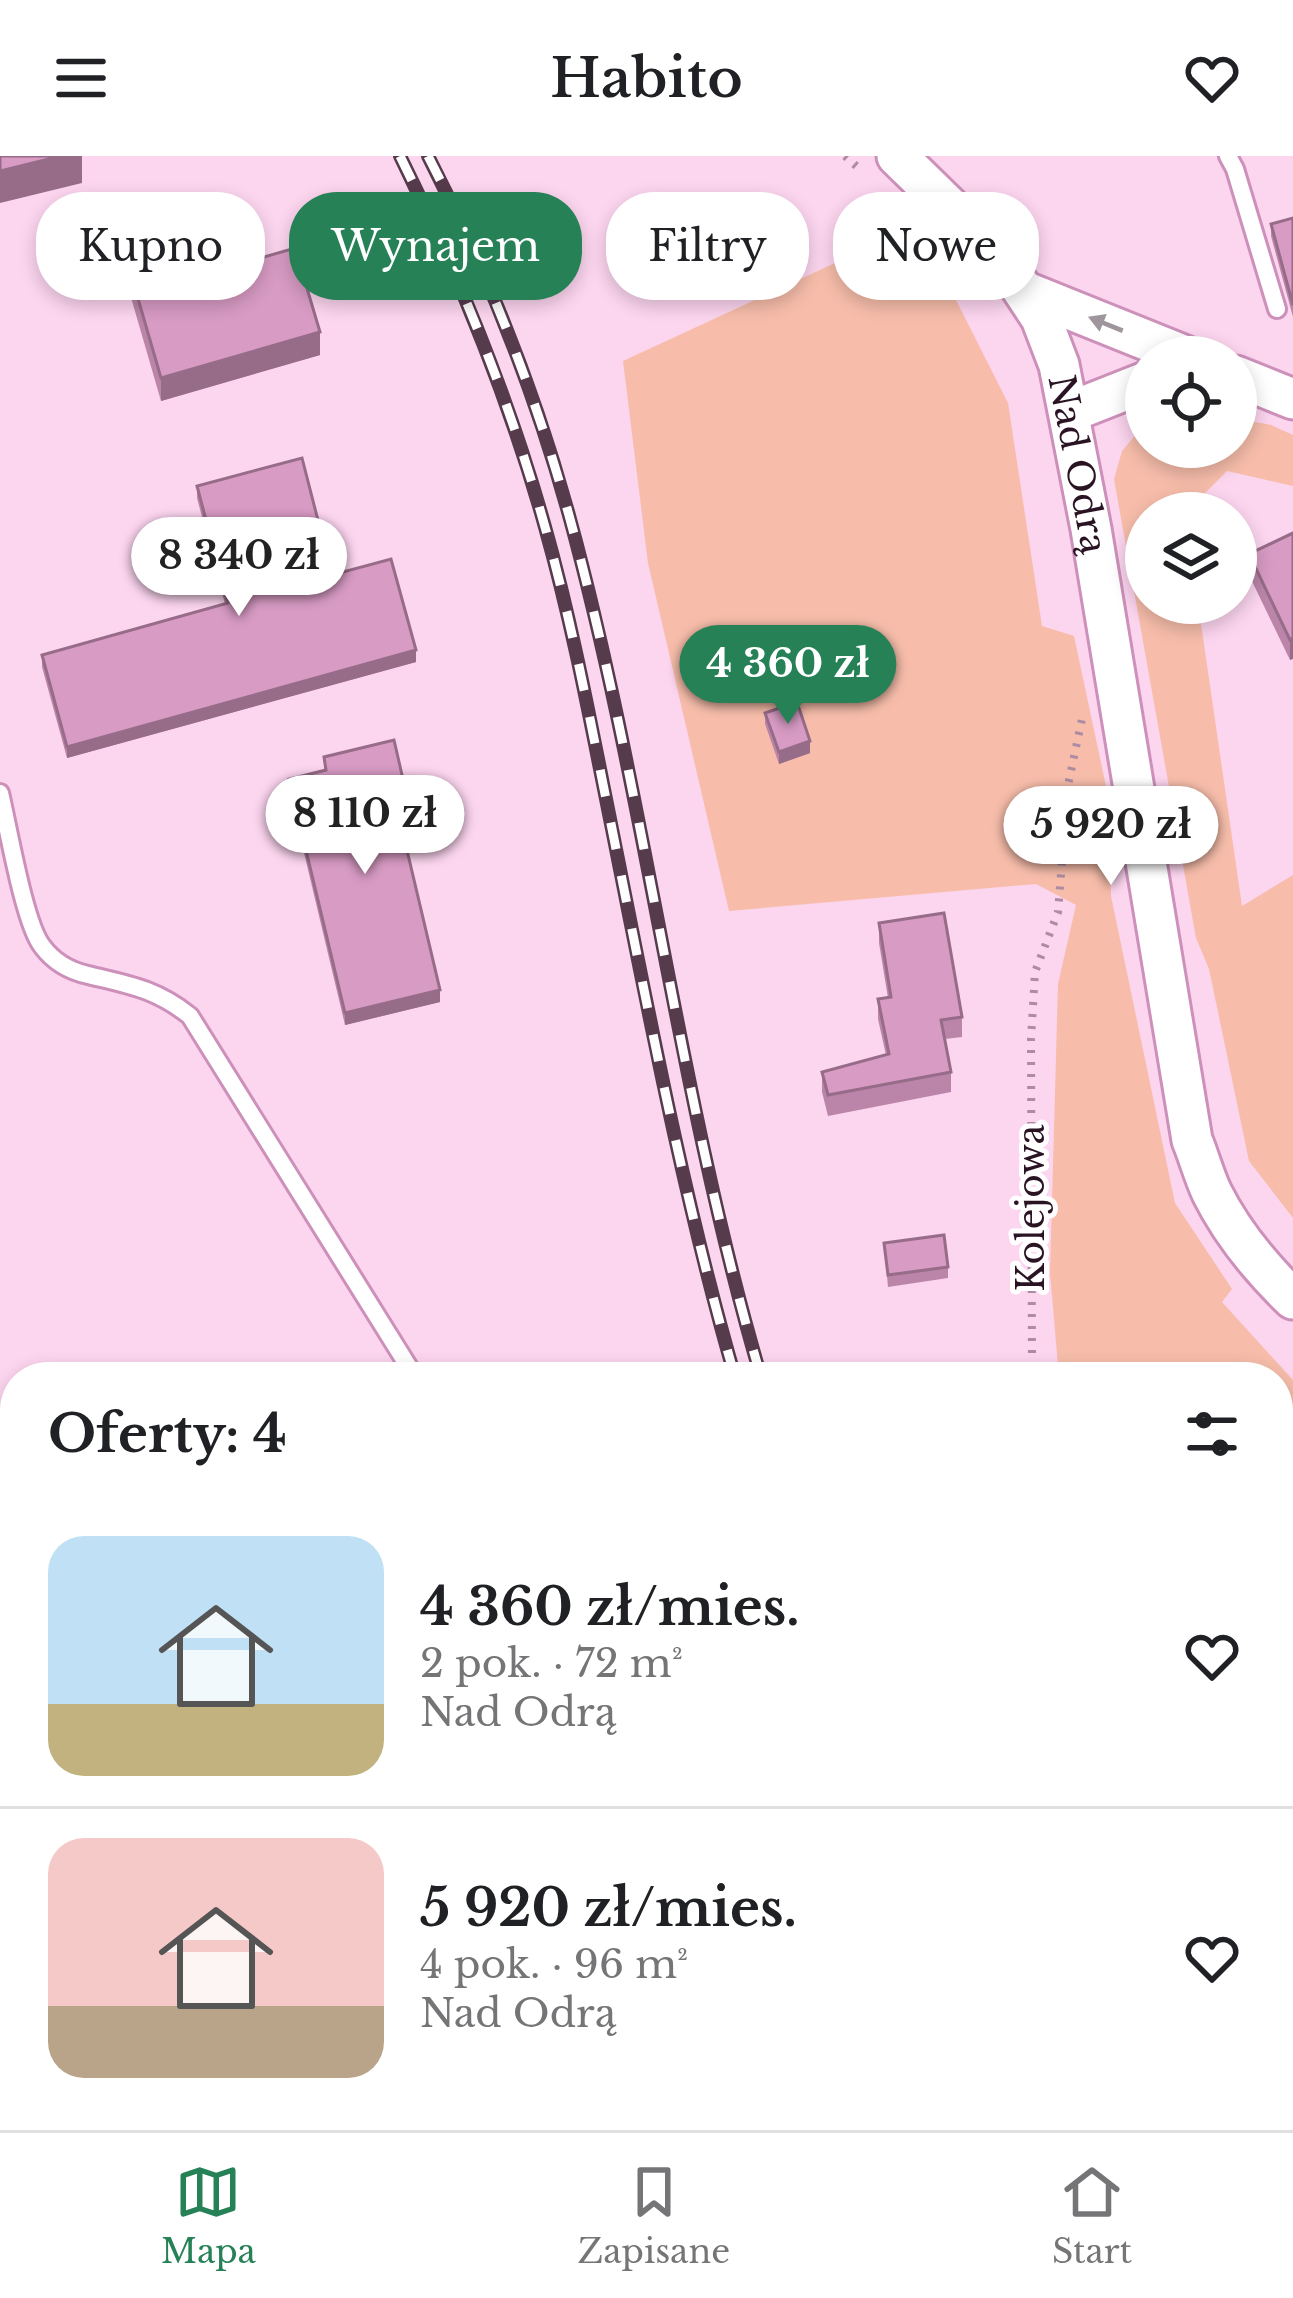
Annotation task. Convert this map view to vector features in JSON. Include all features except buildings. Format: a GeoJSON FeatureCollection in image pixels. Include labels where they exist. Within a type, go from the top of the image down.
{"type":"FeatureCollection","features":[{"type":"Feature","properties":{"kind":"street","name":"Nad Odrą"},"geometry":{"type":"LineString","coordinates":[[902,169],[927,192]]}},
{"type":"Feature","properties":{"kind":"street"},"geometry":{"type":"LineString","coordinates":[[1039,297],[1136,336]]}},
{"type":"Feature","properties":{"kind":"street","name":"Nad Odrą"},"geometry":{"type":"LineString","coordinates":[[1029,300],[1048,332],[1070,412],[1192,1140],[1211,1192],[1231,1225],[1293,1300]]}},
{"type":"Feature","properties":{"kind":"street"},"geometry":{"type":"LineString","coordinates":[[1257,384],[1293,399]]}},
{"type":"Feature","properties":{"kind":"street"},"geometry":{"type":"LineString","coordinates":[[1070,412],[1125,390]]}},
{"type":"Feature","properties":{"kind":"lane"},"geometry":{"type":"LineString","coordinates":[[1228,156],[1277,309]]}},
{"type":"Feature","properties":{"kind":"lane"},"geometry":{"type":"LineString","coordinates":[[0,793],[39,943],[70,969],[149,989],[190,1016],[406,1362]]}},
{"type":"Feature","properties":{"kind":"path"},"geometry":{"type":"LineString","coordinates":[[845,156],[902,169]]}},
{"type":"Feature","properties":{"kind":"path","name":"Kolejowa"},"geometry":{"type":"LineString","coordinates":[[1031,1362],[1035,971],[1058,912],[1068,785],[1085,704]]}},
{"type":"Feature","properties":{"kind":"shaded area"},"geometry":{"type":"Polygon","coordinates":[[[833,264],[833,300],[956,300],[1008,403],[1042,626],[1074,636],[1110,805],[1111,896],[1175,1203],[1232,1289],[1222,1302],[1277,1362],[1058,1362],[1050,1273],[1058,984],[1076,905],[1036,884],[729,911],[648,563],[623,361],[755,300],[809,300],[809,275],[833,264]]]}},
{"type":"Feature","properties":{"kind":"shaded area"},"geometry":{"type":"Polygon","coordinates":[[[1257,422],[1271,425],[1293,435],[1293,486],[1227,471],[1206,492],[1125,492],[1125,541],[1114,479],[1125,447],[1125,468],[1257,468],[1257,422]]]}},
{"type":"Feature","properties":{"kind":"shaded area"},"geometry":{"type":"Polygon","coordinates":[[[1140,624],[1201,624],[1242,906],[1293,875],[1293,1218],[1249,1161],[1209,969],[1196,938],[1140,624]]]}},
{"type":"Feature","properties":{"kind":"railway"},"geometry":{"type":"LineString","coordinates":[[400,156],[481,338],[545,527],[584,687],[679,1156],[731,1362]]}},
{"type":"Feature","properties":{"kind":"railway"},"geometry":{"type":"LineString","coordinates":[[428,156],[508,334],[570,519],[621,733],[707,1164],[757,1362]]}}]}
